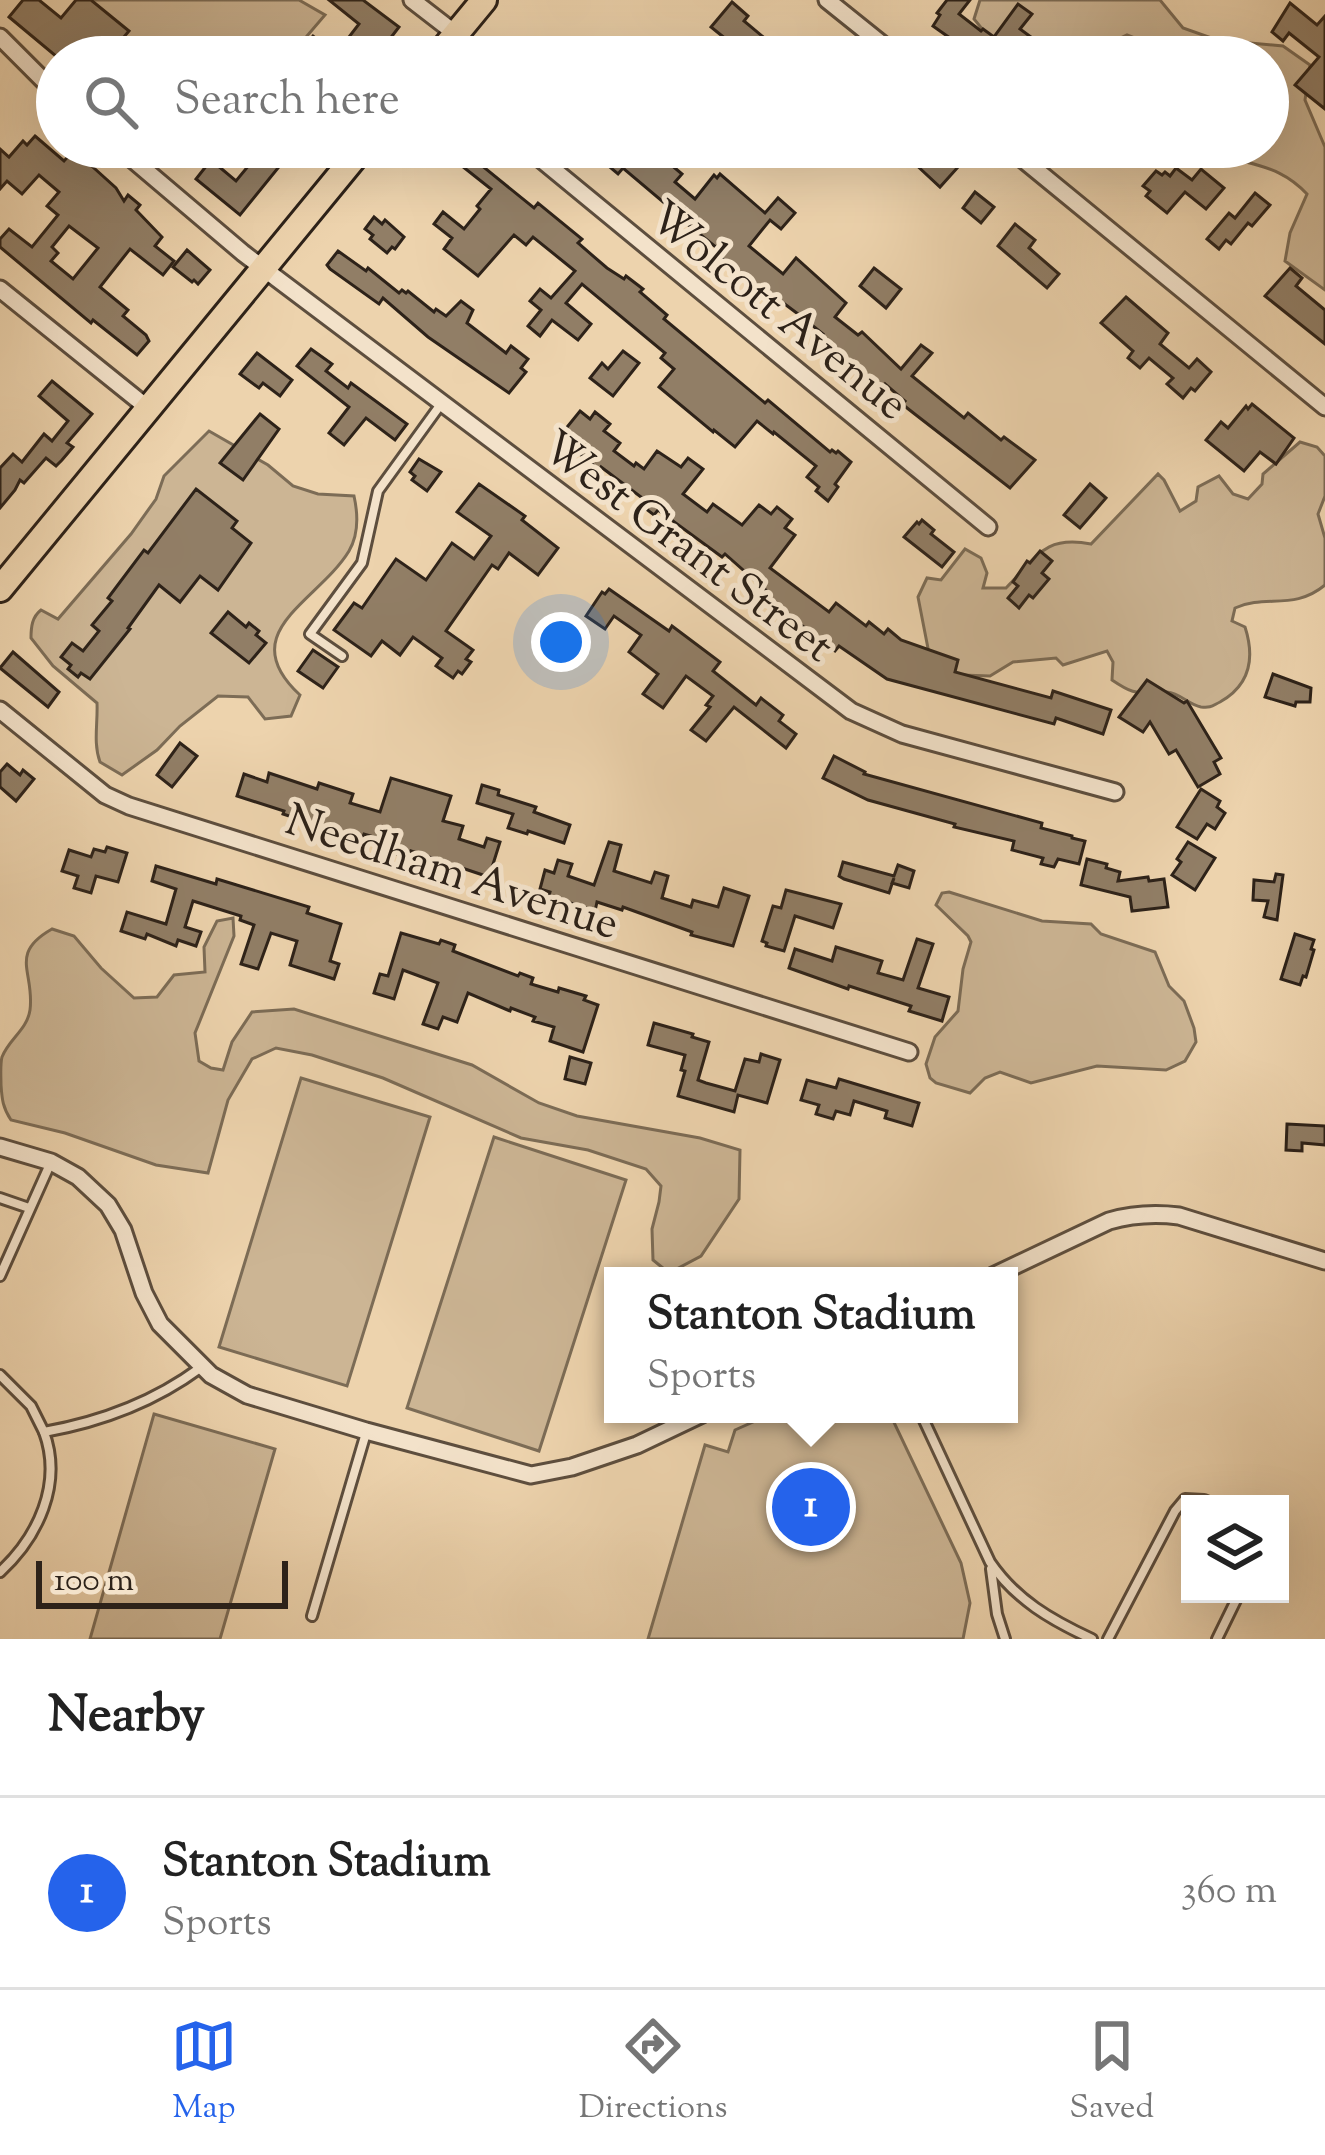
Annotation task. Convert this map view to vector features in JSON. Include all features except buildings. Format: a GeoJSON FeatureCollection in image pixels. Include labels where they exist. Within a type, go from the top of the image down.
{"type":"FeatureCollection","features":[{"type":"Feature","properties":{"kind":"main road"},"geometry":{"type":"LineString","coordinates":[[456,34],[484,0]]}},
{"type":"Feature","properties":{"kind":"main road"},"geometry":{"type":"LineString","coordinates":[[0,590],[346,168]]}},
{"type":"Feature","properties":{"kind":"street"},"geometry":{"type":"LineString","coordinates":[[412,0],[456,34]]}},
{"type":"Feature","properties":{"kind":"street"},"geometry":{"type":"LineString","coordinates":[[827,0],[872,36]]}},
{"type":"Feature","properties":{"kind":"street"},"geometry":{"type":"LineString","coordinates":[[0,37],[36,73]]}},
{"type":"Feature","properties":{"kind":"street","name":"West Grant Street"},"geometry":{"type":"LineString","coordinates":[[143,168],[264,268],[866,720],[1114,792]]}},
{"type":"Feature","properties":{"kind":"street","name":"Wolcott Avenue"},"geometry":{"type":"LineString","coordinates":[[552,168],[988,527]]}},
{"type":"Feature","properties":{"kind":"street"},"geometry":{"type":"LineString","coordinates":[[1034,168],[1325,407]]}},
{"type":"Feature","properties":{"kind":"street"},"geometry":{"type":"LineString","coordinates":[[0,290],[149,409]]}},
{"type":"Feature","properties":{"kind":"street","name":"Needham Avenue"},"geometry":{"type":"LineString","coordinates":[[0,710],[105,795],[129,806],[909,1052]]}},
{"type":"Feature","properties":{"kind":"street"},"geometry":{"type":"LineString","coordinates":[[0,1147],[51,1162],[78,1177],[108,1205],[123,1230],[160,1324],[201,1367],[247,1395],[522,1474],[572,1468],[682,1423]]}},
{"type":"Feature","properties":{"kind":"street"},"geometry":{"type":"LineString","coordinates":[[1012,1267],[1109,1221],[1156,1213],[1325,1261]]}},
{"type":"Feature","properties":{"kind":"lane"},"geometry":{"type":"LineString","coordinates":[[342,656],[310,634],[362,563],[377,491],[442,403]]}},
{"type":"Feature","properties":{"kind":"lane"},"geometry":{"type":"LineString","coordinates":[[0,1276],[51,1162]]}},
{"type":"Feature","properties":{"kind":"lane"},"geometry":{"type":"LineString","coordinates":[[0,1198],[29,1208]]}},
{"type":"Feature","properties":{"kind":"lane"},"geometry":{"type":"LineString","coordinates":[[44,1432],[94,1421],[152,1398],[201,1367]]}},
{"type":"Feature","properties":{"kind":"lane"},"geometry":{"type":"LineString","coordinates":[[0,1375],[31,1406],[44,1432],[50,1462],[50,1490],[43,1511],[23,1549],[0,1572]]}},
{"type":"Feature","properties":{"kind":"lane"},"geometry":{"type":"LineString","coordinates":[[925,1423],[990,1562],[1032,1607],[1092,1639]]}},
{"type":"Feature","properties":{"kind":"lane"},"geometry":{"type":"LineString","coordinates":[[312,1616],[366,1431]]}},
{"type":"Feature","properties":{"kind":"lane"},"geometry":{"type":"LineString","coordinates":[[1108,1639],[1181,1504]]}},
{"type":"Feature","properties":{"kind":"lane"},"geometry":{"type":"LineString","coordinates":[[990,1562],[1005,1639]]}},
{"type":"Feature","properties":{"kind":"lane"},"geometry":{"type":"LineString","coordinates":[[1216,1639],[1234,1603]]}},
{"type":"Feature","properties":{"kind":"shaded area"},"geometry":{"type":"Polygon","coordinates":[[[79,0],[299,0],[325,15],[307,36],[123,36],[79,0]]]}},
{"type":"Feature","properties":{"kind":"shaded area"},"geometry":{"type":"Polygon","coordinates":[[[980,0],[1160,0],[1183,28],[1206,36],[988,36],[974,19],[980,0]]]}},
{"type":"Feature","properties":{"kind":"shaded area"},"geometry":{"type":"Polygon","coordinates":[[[1289,50],[1310,65],[1305,100],[1325,147],[1325,290],[1285,261],[1290,233],[1307,194],[1266,168],[1289,168],[1289,50]]]}},
{"type":"Feature","properties":{"kind":"shaded area"},"geometry":{"type":"Polygon","coordinates":[[[209,431],[268,465],[293,486],[318,494],[354,496],[355,538],[335,569],[287,618],[277,635],[275,653],[281,673],[300,695],[291,716],[265,719],[248,697],[218,696],[122,775],[100,762],[97,703],[53,666],[31,638],[33,622],[41,610],[58,619],[131,534],[156,499],[164,476],[209,431]]]}},
{"type":"Feature","properties":{"kind":"shaded area"},"geometry":{"type":"Polygon","coordinates":[[[1300,442],[1317,447],[1325,456],[1325,496],[1318,514],[1325,538],[1325,585],[1302,598],[1235,608],[1232,621],[1245,627],[1250,649],[1248,670],[1238,687],[1220,702],[1201,707],[1172,693],[1128,690],[1112,680],[1113,662],[1107,651],[1063,665],[1056,658],[1013,662],[990,676],[933,674],[918,597],[927,578],[941,580],[965,549],[981,558],[987,573],[983,588],[1006,588],[1042,551],[1062,543],[1091,544],[1158,474],[1180,511],[1196,501],[1198,487],[1219,476],[1233,494],[1248,499],[1262,484],[1263,474],[1300,442]]]}},
{"type":"Feature","properties":{"kind":"shaded area"},"geometry":{"type":"Polygon","coordinates":[[[942,893],[1042,921],[1091,924],[1101,934],[1155,952],[1194,1028],[1196,1042],[1185,1061],[1166,1070],[1097,1066],[1031,1083],[1000,1072],[985,1078],[970,1093],[936,1083],[926,1064],[935,1037],[958,1011],[971,942],[936,905],[942,893]]]}},
{"type":"Feature","properties":{"kind":"shaded area"},"geometry":{"type":"Polygon","coordinates":[[[233,918],[234,936],[195,1033],[199,1061],[211,1068],[223,1070],[232,1042],[252,1012],[294,1009],[472,1065],[539,1103],[577,1116],[740,1150],[739,1199],[701,1256],[680,1267],[662,1267],[653,1260],[652,1229],[661,1186],[646,1169],[588,1150],[521,1138],[383,1078],[276,1048],[252,1059],[228,1100],[208,1173],[156,1165],[11,1120],[2,1100],[1,1060],[28,1017],[27,956],[39,938],[52,929],[74,936],[134,998],[157,997],[174,975],[205,972],[204,947],[217,921],[233,918]]]}},
{"type":"Feature","properties":{"kind":"shaded area"},"geometry":{"type":"Polygon","coordinates":[[[301,1078],[430,1117],[347,1386],[219,1347],[301,1078]]]}},
{"type":"Feature","properties":{"kind":"shaded area"},"geometry":{"type":"Polygon","coordinates":[[[494,1137],[626,1180],[539,1451],[407,1408],[494,1137]]]}},
{"type":"Feature","properties":{"kind":"shaded area"},"geometry":{"type":"Polygon","coordinates":[[[154,1414],[275,1449],[220,1639],[90,1639],[154,1414]]]}},
{"type":"Feature","properties":{"kind":"shaded area"},"geometry":{"type":"Polygon","coordinates":[[[751,1423],[894,1423],[961,1563],[970,1603],[963,1639],[648,1639],[705,1445],[728,1452],[735,1430],[751,1423]]]}},
{"type":"Feature","properties":{"kind":"place","name":"Stanton Stadium"},"geometry":{"type":"Point","coordinates":[811,1507]}}]}
